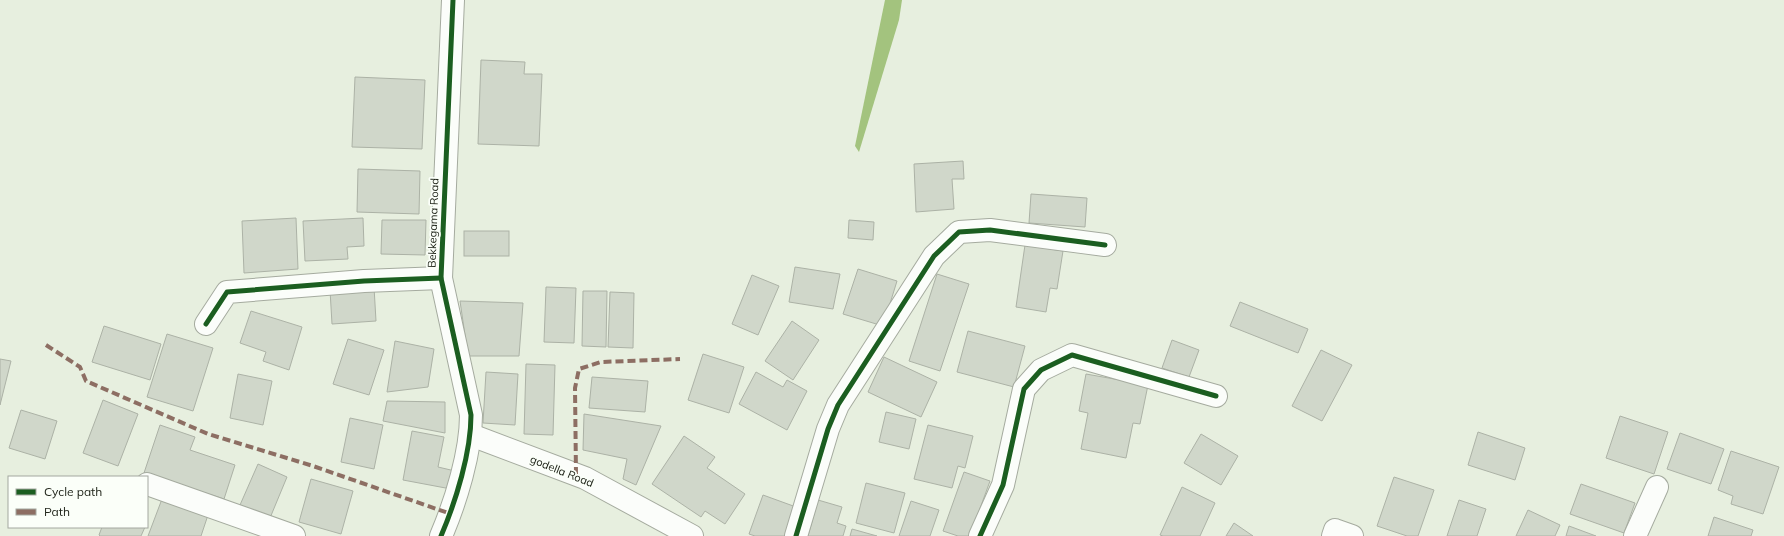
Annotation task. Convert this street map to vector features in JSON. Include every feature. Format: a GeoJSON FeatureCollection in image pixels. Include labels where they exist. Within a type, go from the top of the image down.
{"type":"FeatureCollection","features":[{"type":"Feature","properties":{"kind":"street","name":"Bekkegama Road"},"geometry":{"type":"LineString","coordinates":[[441,536],[451,514],[471,435],[471,415],[441,278],[453,0]]}},
{"type":"Feature","properties":{"kind":"street"},"geometry":{"type":"LineString","coordinates":[[796,536],[828,429],[838,405],[934,256],[959,232],[990,230],[1105,245]]}},
{"type":"Feature","properties":{"kind":"street"},"geometry":{"type":"LineString","coordinates":[[206,324],[227,292],[364,281],[441,278]]}},
{"type":"Feature","properties":{"kind":"street"},"geometry":{"type":"LineString","coordinates":[[980,536],[1003,485],[1024,389],[1041,370],[1072,355],[1216,396]]}},
{"type":"Feature","properties":{"kind":"street","name":"godella Road"},"geometry":{"type":"LineString","coordinates":[[471,435],[585,478],[692,536]]}},
{"type":"Feature","properties":{"kind":"street"},"geometry":{"type":"LineString","coordinates":[[148,484],[294,536]]}},
{"type":"Feature","properties":{"kind":"street"},"geometry":{"type":"LineString","coordinates":[[1635,536],[1657,487]]}},
{"type":"Feature","properties":{"kind":"street"},"geometry":{"type":"LineString","coordinates":[[1333,536],[1335,530],[1352,536]]}},
{"type":"Feature","properties":{"kind":"shaded area"},"geometry":{"type":"Polygon","coordinates":[[[885,0],[902,0],[899,20],[859,152],[855,146],[885,0]]]}},
{"type":"Feature","properties":{"kind":"building"},"geometry":{"type":"Polygon","coordinates":[[[481,60],[525,62],[524,74],[542,74],[539,146],[478,144],[481,60]]]}},
{"type":"Feature","properties":{"kind":"building"},"geometry":{"type":"Polygon","coordinates":[[[355,77],[425,80],[422,149],[352,147],[355,77]]]}},
{"type":"Feature","properties":{"kind":"building"},"geometry":{"type":"Polygon","coordinates":[[[963,161],[964,179],[952,179],[954,209],[916,212],[914,164],[963,161]]]}},
{"type":"Feature","properties":{"kind":"building"},"geometry":{"type":"Polygon","coordinates":[[[358,169],[420,171],[419,214],[357,212],[358,169]]]}},
{"type":"Feature","properties":{"kind":"building"},"geometry":{"type":"Polygon","coordinates":[[[1031,194],[1087,198],[1085,227],[1029,223],[1031,194]]]}},
{"type":"Feature","properties":{"kind":"building"},"geometry":{"type":"Polygon","coordinates":[[[296,218],[298,269],[244,273],[242,221],[296,218]]]}},
{"type":"Feature","properties":{"kind":"building"},"geometry":{"type":"Polygon","coordinates":[[[363,218],[364,246],[347,247],[348,259],[305,261],[303,221],[363,218]]]}},
{"type":"Feature","properties":{"kind":"building"},"geometry":{"type":"Polygon","coordinates":[[[382,220],[426,220],[425,255],[381,254],[382,220]]]}},
{"type":"Feature","properties":{"kind":"building"},"geometry":{"type":"Polygon","coordinates":[[[849,220],[874,222],[873,240],[848,238],[849,220]]]}},
{"type":"Feature","properties":{"kind":"building"},"geometry":{"type":"Polygon","coordinates":[[[464,231],[509,231],[509,256],[464,256],[464,231]]]}},
{"type":"Feature","properties":{"kind":"building"},"geometry":{"type":"Polygon","coordinates":[[[1025,245],[1063,251],[1057,289],[1050,288],[1046,312],[1016,307],[1025,245]]]}},
{"type":"Feature","properties":{"kind":"building"},"geometry":{"type":"Polygon","coordinates":[[[795,267],[840,274],[833,309],[789,302],[795,267]]]}},
{"type":"Feature","properties":{"kind":"building"},"geometry":{"type":"Polygon","coordinates":[[[858,269],[897,281],[883,326],[843,314],[858,269]]]}},
{"type":"Feature","properties":{"kind":"building"},"geometry":{"type":"Polygon","coordinates":[[[937,274],[969,284],[940,371],[909,361],[937,274]]]}},
{"type":"Feature","properties":{"kind":"building"},"geometry":{"type":"Polygon","coordinates":[[[752,275],[779,286],[758,335],[732,324],[752,275]]]}},
{"type":"Feature","properties":{"kind":"building"},"geometry":{"type":"Polygon","coordinates":[[[374,287],[376,321],[332,324],[330,290],[374,287]]]}},
{"type":"Feature","properties":{"kind":"building"},"geometry":{"type":"Polygon","coordinates":[[[546,287],[576,288],[574,343],[544,342],[546,287]]]}},
{"type":"Feature","properties":{"kind":"building"},"geometry":{"type":"Polygon","coordinates":[[[583,291],[607,291],[606,347],[582,346],[583,291]]]}},
{"type":"Feature","properties":{"kind":"building"},"geometry":{"type":"Polygon","coordinates":[[[610,292],[634,293],[633,348],[608,347],[610,292]]]}},
{"type":"Feature","properties":{"kind":"building"},"geometry":{"type":"Polygon","coordinates":[[[460,301],[523,303],[519,356],[468,356],[460,301]]]}},
{"type":"Feature","properties":{"kind":"building"},"geometry":{"type":"Polygon","coordinates":[[[1240,302],[1308,329],[1298,353],[1230,326],[1240,302]]]}},
{"type":"Feature","properties":{"kind":"building"},"geometry":{"type":"Polygon","coordinates":[[[251,311],[302,327],[289,370],[263,361],[266,352],[240,343],[251,311]]]}},
{"type":"Feature","properties":{"kind":"building"},"geometry":{"type":"Polygon","coordinates":[[[792,321],[819,340],[793,380],[765,361],[792,321]]]}},
{"type":"Feature","properties":{"kind":"building"},"geometry":{"type":"Polygon","coordinates":[[[104,326],[161,344],[150,380],[92,362],[104,326]]]}},
{"type":"Feature","properties":{"kind":"building"},"geometry":{"type":"Polygon","coordinates":[[[968,331],[1025,346],[1014,387],[957,372],[968,331]]]}},
{"type":"Feature","properties":{"kind":"building"},"geometry":{"type":"Polygon","coordinates":[[[167,334],[213,348],[193,411],[147,397],[167,334]]]}},
{"type":"Feature","properties":{"kind":"building"},"geometry":{"type":"Polygon","coordinates":[[[348,339],[384,350],[369,395],[333,384],[348,339]]]}},
{"type":"Feature","properties":{"kind":"building"},"geometry":{"type":"Polygon","coordinates":[[[1172,340],[1199,350],[1189,377],[1162,368],[1172,340]]]}},
{"type":"Feature","properties":{"kind":"building"},"geometry":{"type":"Polygon","coordinates":[[[395,341],[434,349],[428,387],[387,392],[395,341]]]}},
{"type":"Feature","properties":{"kind":"building"},"geometry":{"type":"Polygon","coordinates":[[[1321,350],[1352,365],[1322,421],[1292,406],[1321,350]]]}},
{"type":"Feature","properties":{"kind":"building"},"geometry":{"type":"Polygon","coordinates":[[[703,354],[744,367],[729,413],[688,400],[703,354]]]}},
{"type":"Feature","properties":{"kind":"building"},"geometry":{"type":"Polygon","coordinates":[[[884,357],[937,382],[921,417],[868,392],[884,357]]]}},
{"type":"Feature","properties":{"kind":"building"},"geometry":{"type":"Polygon","coordinates":[[[0,359],[11,361],[0,405],[0,359]]]}},
{"type":"Feature","properties":{"kind":"building"},"geometry":{"type":"Polygon","coordinates":[[[526,364],[555,365],[553,435],[524,434],[526,364]]]}},
{"type":"Feature","properties":{"kind":"building"},"geometry":{"type":"Polygon","coordinates":[[[486,372],[518,374],[515,425],[483,423],[486,372]]]}},
{"type":"Feature","properties":{"kind":"building"},"geometry":{"type":"Polygon","coordinates":[[[756,372],[783,387],[787,380],[807,391],[787,430],[739,404],[756,372]]]}},
{"type":"Feature","properties":{"kind":"building"},"geometry":{"type":"Polygon","coordinates":[[[238,374],[272,381],[263,425],[230,418],[238,374]]]}},
{"type":"Feature","properties":{"kind":"building"},"geometry":{"type":"Polygon","coordinates":[[[1086,374],[1148,385],[1140,424],[1133,423],[1126,458],[1081,449],[1088,413],[1079,411],[1086,374]]]}},
{"type":"Feature","properties":{"kind":"building"},"geometry":{"type":"Polygon","coordinates":[[[592,377],[648,381],[645,412],[589,408],[592,377]]]}},
{"type":"Feature","properties":{"kind":"building"},"geometry":{"type":"Polygon","coordinates":[[[103,400],[138,414],[118,466],[83,453],[103,400]]]}},
{"type":"Feature","properties":{"kind":"building"},"geometry":{"type":"Polygon","coordinates":[[[387,401],[445,402],[445,433],[383,421],[387,401]]]}},
{"type":"Feature","properties":{"kind":"building"},"geometry":{"type":"Polygon","coordinates":[[[21,410],[57,421],[45,459],[9,448],[21,410]]]}},
{"type":"Feature","properties":{"kind":"building"},"geometry":{"type":"Polygon","coordinates":[[[886,412],[916,419],[909,449],[879,442],[886,412]]]}},
{"type":"Feature","properties":{"kind":"building"},"geometry":{"type":"Polygon","coordinates":[[[584,414],[661,426],[636,485],[623,479],[627,459],[583,450],[584,414]]]}},
{"type":"Feature","properties":{"kind":"building"},"geometry":{"type":"Polygon","coordinates":[[[1620,416],[1668,432],[1654,474],[1606,458],[1620,416]]]}},
{"type":"Feature","properties":{"kind":"building"},"geometry":{"type":"Polygon","coordinates":[[[350,418],[383,425],[374,469],[341,462],[350,418]]]}},
{"type":"Feature","properties":{"kind":"building"},"geometry":{"type":"Polygon","coordinates":[[[160,425],[195,437],[190,450],[235,465],[224,499],[144,473],[160,425]]]}},
{"type":"Feature","properties":{"kind":"building"},"geometry":{"type":"Polygon","coordinates":[[[928,425],[973,436],[965,468],[958,466],[952,488],[914,479],[928,425]]]}},
{"type":"Feature","properties":{"kind":"building"},"geometry":{"type":"Polygon","coordinates":[[[412,431],[444,437],[438,467],[455,471],[451,489],[403,480],[412,431]]]}},
{"type":"Feature","properties":{"kind":"building"},"geometry":{"type":"Polygon","coordinates":[[[1478,432],[1525,448],[1515,480],[1468,465],[1478,432]]]}},
{"type":"Feature","properties":{"kind":"building"},"geometry":{"type":"Polygon","coordinates":[[[1680,433],[1724,449],[1711,484],[1667,469],[1680,433]]]}},
{"type":"Feature","properties":{"kind":"building"},"geometry":{"type":"Polygon","coordinates":[[[1201,434],[1238,456],[1221,485],[1184,463],[1201,434]]]}},
{"type":"Feature","properties":{"kind":"building"},"geometry":{"type":"Polygon","coordinates":[[[684,436],[715,457],[707,468],[745,494],[725,524],[705,511],[701,517],[652,484],[684,436]]]}},
{"type":"Feature","properties":{"kind":"building"},"geometry":{"type":"Polygon","coordinates":[[[1731,451],[1779,467],[1763,514],[1731,504],[1733,496],[1718,490],[1731,451]]]}},
{"type":"Feature","properties":{"kind":"building"},"geometry":{"type":"Polygon","coordinates":[[[258,464],[287,477],[270,518],[240,505],[258,464]]]}},
{"type":"Feature","properties":{"kind":"building"},"geometry":{"type":"Polygon","coordinates":[[[964,472],[990,481],[970,536],[958,536],[943,531],[964,472]]]}},
{"type":"Feature","properties":{"kind":"building"},"geometry":{"type":"Polygon","coordinates":[[[1394,477],[1434,490],[1418,536],[1407,536],[1377,526],[1394,477]]]}},
{"type":"Feature","properties":{"kind":"building"},"geometry":{"type":"Polygon","coordinates":[[[311,479],[353,491],[341,534],[299,522],[311,479]]]}},
{"type":"Feature","properties":{"kind":"building"},"geometry":{"type":"Polygon","coordinates":[[[866,483],[905,493],[894,533],[856,523],[866,483]]]}},
{"type":"Feature","properties":{"kind":"building"},"geometry":{"type":"Polygon","coordinates":[[[1581,484],[1635,503],[1624,533],[1570,514],[1581,484]]]}},
{"type":"Feature","properties":{"kind":"building"},"geometry":{"type":"Polygon","coordinates":[[[1182,487],[1215,503],[1200,536],[1160,535],[1182,487]]]}},
{"type":"Feature","properties":{"kind":"building"},"geometry":{"type":"Polygon","coordinates":[[[763,495],[796,507],[786,536],[755,536],[749,534],[763,495]]]}},
{"type":"Feature","properties":{"kind":"building"},"geometry":{"type":"Polygon","coordinates":[[[162,499],[208,515],[201,536],[148,536],[162,499]]]}},
{"type":"Feature","properties":{"kind":"building"},"geometry":{"type":"Polygon","coordinates":[[[818,500],[842,507],[837,523],[846,526],[843,536],[808,536],[818,500]]]}},
{"type":"Feature","properties":{"kind":"building"},"geometry":{"type":"Polygon","coordinates":[[[1459,500],[1486,509],[1477,536],[1447,536],[1459,500]]]}},
{"type":"Feature","properties":{"kind":"building"},"geometry":{"type":"Polygon","coordinates":[[[911,501],[939,510],[930,536],[899,536],[911,501]]]}},
{"type":"Feature","properties":{"kind":"building"},"geometry":{"type":"Polygon","coordinates":[[[1528,510],[1560,525],[1555,536],[1516,536],[1528,510]]]}},
{"type":"Feature","properties":{"kind":"building"},"geometry":{"type":"Polygon","coordinates":[[[1714,517],[1753,530],[1751,536],[1708,536],[1714,517]]]}},
{"type":"Feature","properties":{"kind":"building"},"geometry":{"type":"Polygon","coordinates":[[[1234,523],[1253,536],[1226,536],[1234,523]]]}},
{"type":"Feature","properties":{"kind":"building"},"geometry":{"type":"Polygon","coordinates":[[[1569,526],[1596,536],[1566,536],[1569,526]]]}},
{"type":"Feature","properties":{"kind":"building"},"geometry":{"type":"Polygon","coordinates":[[[102,528],[145,528],[141,536],[99,535],[102,528]]]}},
{"type":"Feature","properties":{"kind":"building"},"geometry":{"type":"Polygon","coordinates":[[[852,529],[877,536],[850,536],[852,529]]]}},
{"type":"Feature","properties":{"kind":"marked path"},"geometry":{"type":"LineString","coordinates":[[46,345],[80,367],[86,381],[208,434],[313,466],[451,514]]}},
{"type":"Feature","properties":{"kind":"marked path"},"geometry":{"type":"LineString","coordinates":[[576,475],[575,388],[579,369],[601,362],[680,359]]}},
{"type":"Feature","properties":{"kind":"cycle path"},"geometry":{"type":"LineString","coordinates":[[441,536],[462,476],[468,445],[471,415],[441,278],[453,0]]}},
{"type":"Feature","properties":{"kind":"cycle path"},"geometry":{"type":"LineString","coordinates":[[796,536],[828,429],[838,405],[934,256],[959,232],[990,230],[1105,245]]}},
{"type":"Feature","properties":{"kind":"cycle path"},"geometry":{"type":"LineString","coordinates":[[206,324],[227,292],[364,281],[441,278]]}},
{"type":"Feature","properties":{"kind":"cycle path"},"geometry":{"type":"LineString","coordinates":[[980,536],[1003,485],[1024,389],[1041,370],[1072,355],[1216,396]]}}]}
